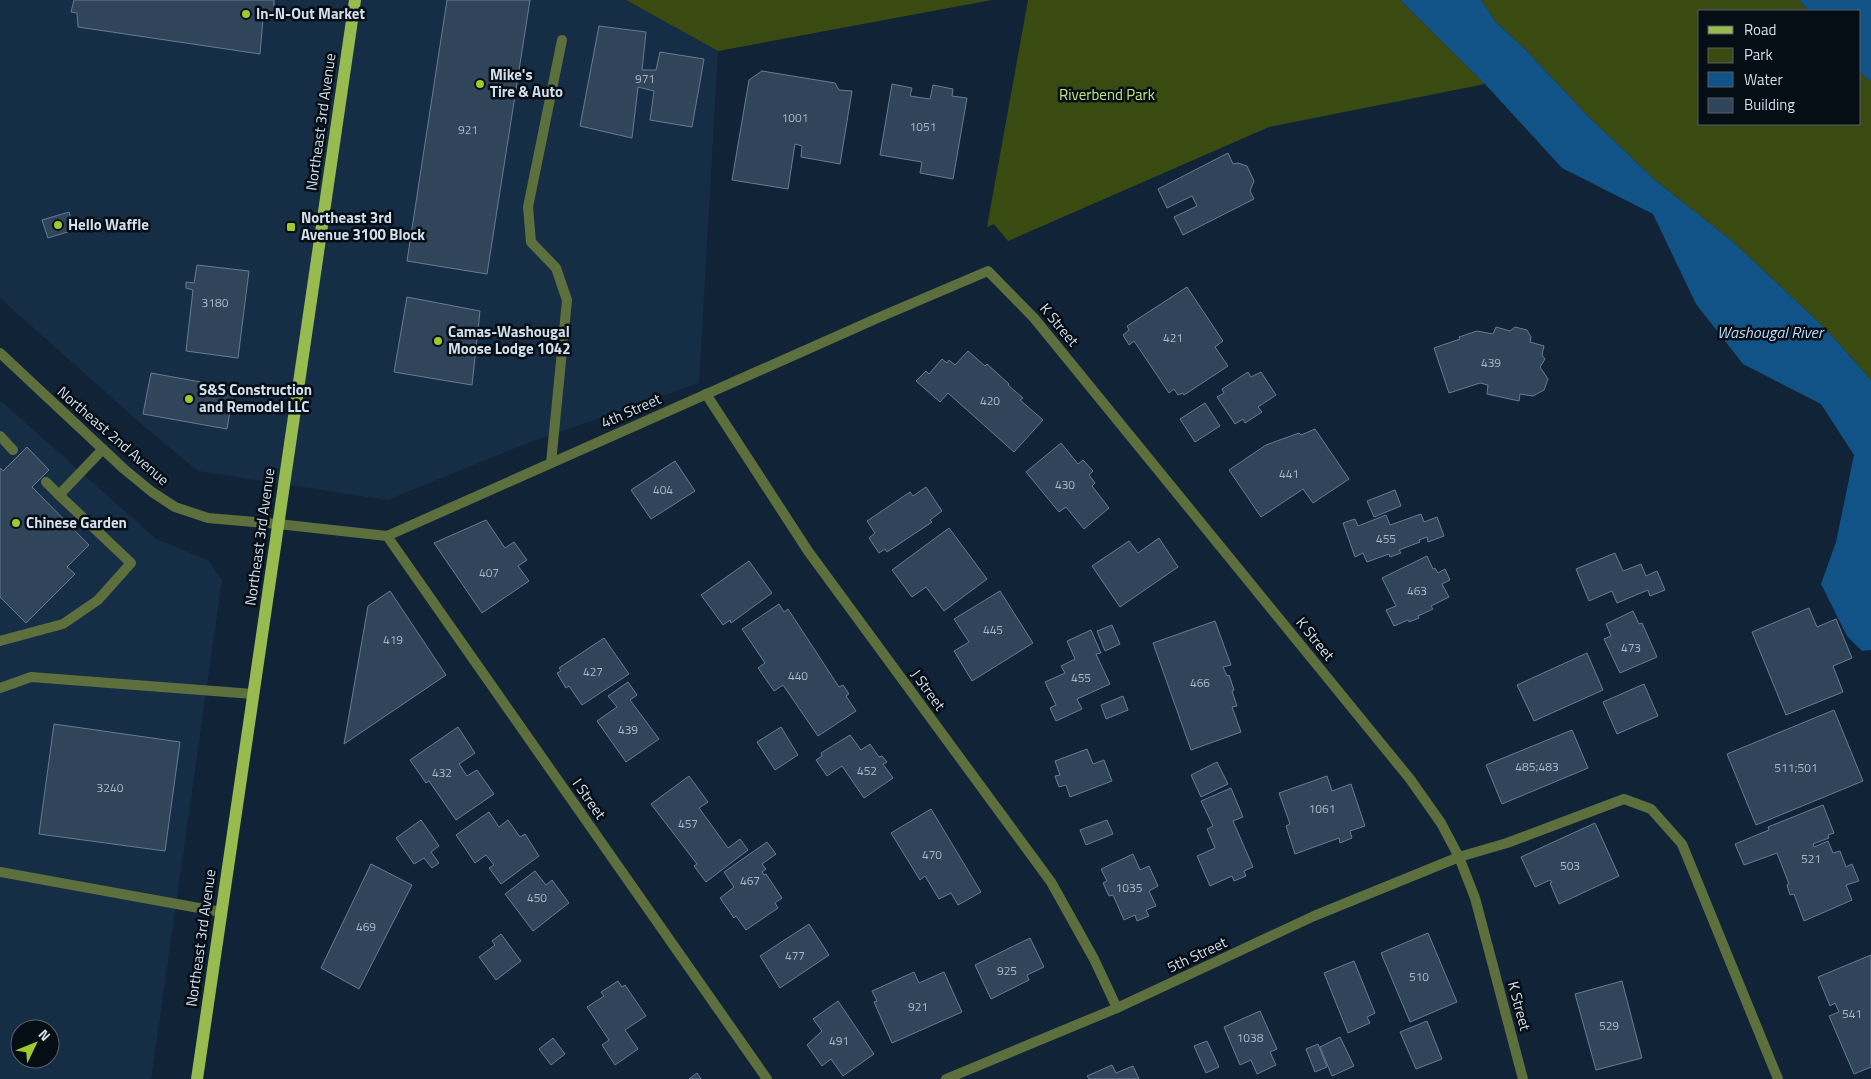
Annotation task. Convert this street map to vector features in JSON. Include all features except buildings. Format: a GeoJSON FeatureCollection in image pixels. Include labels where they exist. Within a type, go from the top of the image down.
{"type":"FeatureCollection","features":[{"type":"Feature","properties":{"kind":"main road","name":"Northeast 3rd Avenue"},"geometry":{"type":"LineString","coordinates":[[197,1079],[355,0]]}},
{"type":"Feature","properties":{"kind":"street"},"geometry":{"type":"LineString","coordinates":[[551,463],[567,300],[556,268],[531,242],[528,207],[562,40]]}},
{"type":"Feature","properties":{"kind":"street","name":"4th Street"},"geometry":{"type":"LineString","coordinates":[[387,536],[988,271]]}},
{"type":"Feature","properties":{"kind":"street","name":"K Street"},"geometry":{"type":"LineString","coordinates":[[988,271],[1034,318],[1410,780],[1441,823],[1459,857],[1475,898],[1523,1079]]}},
{"type":"Feature","properties":{"kind":"street","name":"Northeast 2nd Avenue"},"geometry":{"type":"LineString","coordinates":[[0,353],[103,449],[152,492],[175,507],[208,518],[278,524]]}},
{"type":"Feature","properties":{"kind":"street","name":"J Street"},"geometry":{"type":"LineString","coordinates":[[706,394],[808,551],[1051,882],[1094,959],[1117,1008]]}},
{"type":"Feature","properties":{"kind":"street"},"geometry":{"type":"LineString","coordinates":[[0,436],[14,450]]}},
{"type":"Feature","properties":{"kind":"street"},"geometry":{"type":"LineString","coordinates":[[58,495],[103,449]]}},
{"type":"Feature","properties":{"kind":"street"},"geometry":{"type":"LineString","coordinates":[[0,642],[63,624],[98,600],[131,563],[46,482]]}},
{"type":"Feature","properties":{"kind":"street"},"geometry":{"type":"LineString","coordinates":[[278,524],[387,536]]}},
{"type":"Feature","properties":{"kind":"street","name":"I Street"},"geometry":{"type":"LineString","coordinates":[[387,536],[767,1079]]}},
{"type":"Feature","properties":{"kind":"street"},"geometry":{"type":"LineString","coordinates":[[0,688],[31,677],[253,694]]}},
{"type":"Feature","properties":{"kind":"street","name":"5th Street"},"geometry":{"type":"LineString","coordinates":[[946,1079],[1117,1008],[1314,916],[1459,857],[1507,842],[1624,799],[1651,809],[1682,844],[1778,1079]]}},
{"type":"Feature","properties":{"kind":"street"},"geometry":{"type":"LineString","coordinates":[[0,872],[222,912]]}},
{"type":"Feature","properties":{"kind":"shaded area"},"geometry":{"type":"Polygon","coordinates":[[[0,0],[626,0],[718,51],[699,383],[528,443],[387,500],[198,471],[146,428],[0,298],[0,0]]]}},
{"type":"Feature","properties":{"kind":"shaded area"},"geometry":{"type":"Polygon","coordinates":[[[0,402],[156,539],[208,560],[222,580],[151,1079],[0,1079],[0,402]]]}},
{"type":"Feature","properties":{"kind":"green space"},"geometry":{"type":"Polygon","coordinates":[[[626,0],[992,0],[718,51],[626,0]]]}},
{"type":"Feature","properties":{"kind":"green space","name":"Riverbend Park"},"geometry":{"type":"Polygon","coordinates":[[[1028,0],[1400,0],[1485,84],[1269,127],[1008,241],[994,224],[987,227],[1028,0]]]}},
{"type":"Feature","properties":{"kind":"green space"},"geometry":{"type":"Polygon","coordinates":[[[1481,0],[1799,0],[1808,10],[1698,10],[1698,125],[1861,125],[1861,73],[1871,82],[1871,380],[1827,330],[1731,240],[1656,181],[1586,114],[1526,50],[1495,21],[1481,0]]]}},
{"type":"Feature","properties":{"kind":"water","name":"Washougal River"},"geometry":{"type":"Polygon","coordinates":[[[1400,0],[1481,0],[1495,21],[1526,50],[1586,114],[1656,181],[1731,240],[1827,330],[1871,380],[1871,650],[1862,651],[1847,636],[1821,584],[1836,542],[1854,455],[1821,404],[1743,364],[1696,304],[1653,214],[1562,168],[1485,84],[1400,0]]]}},
{"type":"Feature","properties":{"kind":"water"},"geometry":{"type":"Polygon","coordinates":[[[1799,0],[1871,0],[1871,82],[1861,73],[1861,10],[1808,10],[1799,0]]]}},
{"type":"Feature","properties":{"kind":"place","name":"In-N-Out Market"},"geometry":{"type":"Point","coordinates":[246,14]}},
{"type":"Feature","properties":{"kind":"place","name":"Mike's Tire & Auto"},"geometry":{"type":"Point","coordinates":[480,84]}},
{"type":"Feature","properties":{"kind":"place","name":"Hello Waffle"},"geometry":{"type":"Point","coordinates":[58,225]}},
{"type":"Feature","properties":{"kind":"place","name":"Northeast 3rd Avenue 3100 Block"},"geometry":{"type":"Point","coordinates":[291,227]}},
{"type":"Feature","properties":{"kind":"place","name":"Camas-Washougal Moose Lodge 1042"},"geometry":{"type":"Point","coordinates":[438,341]}},
{"type":"Feature","properties":{"kind":"place","name":"S&S Construction and Remodel LLC"},"geometry":{"type":"Point","coordinates":[189,399]}},
{"type":"Feature","properties":{"kind":"place","name":"Chinese Garden"},"geometry":{"type":"Point","coordinates":[16,523]}}]}
